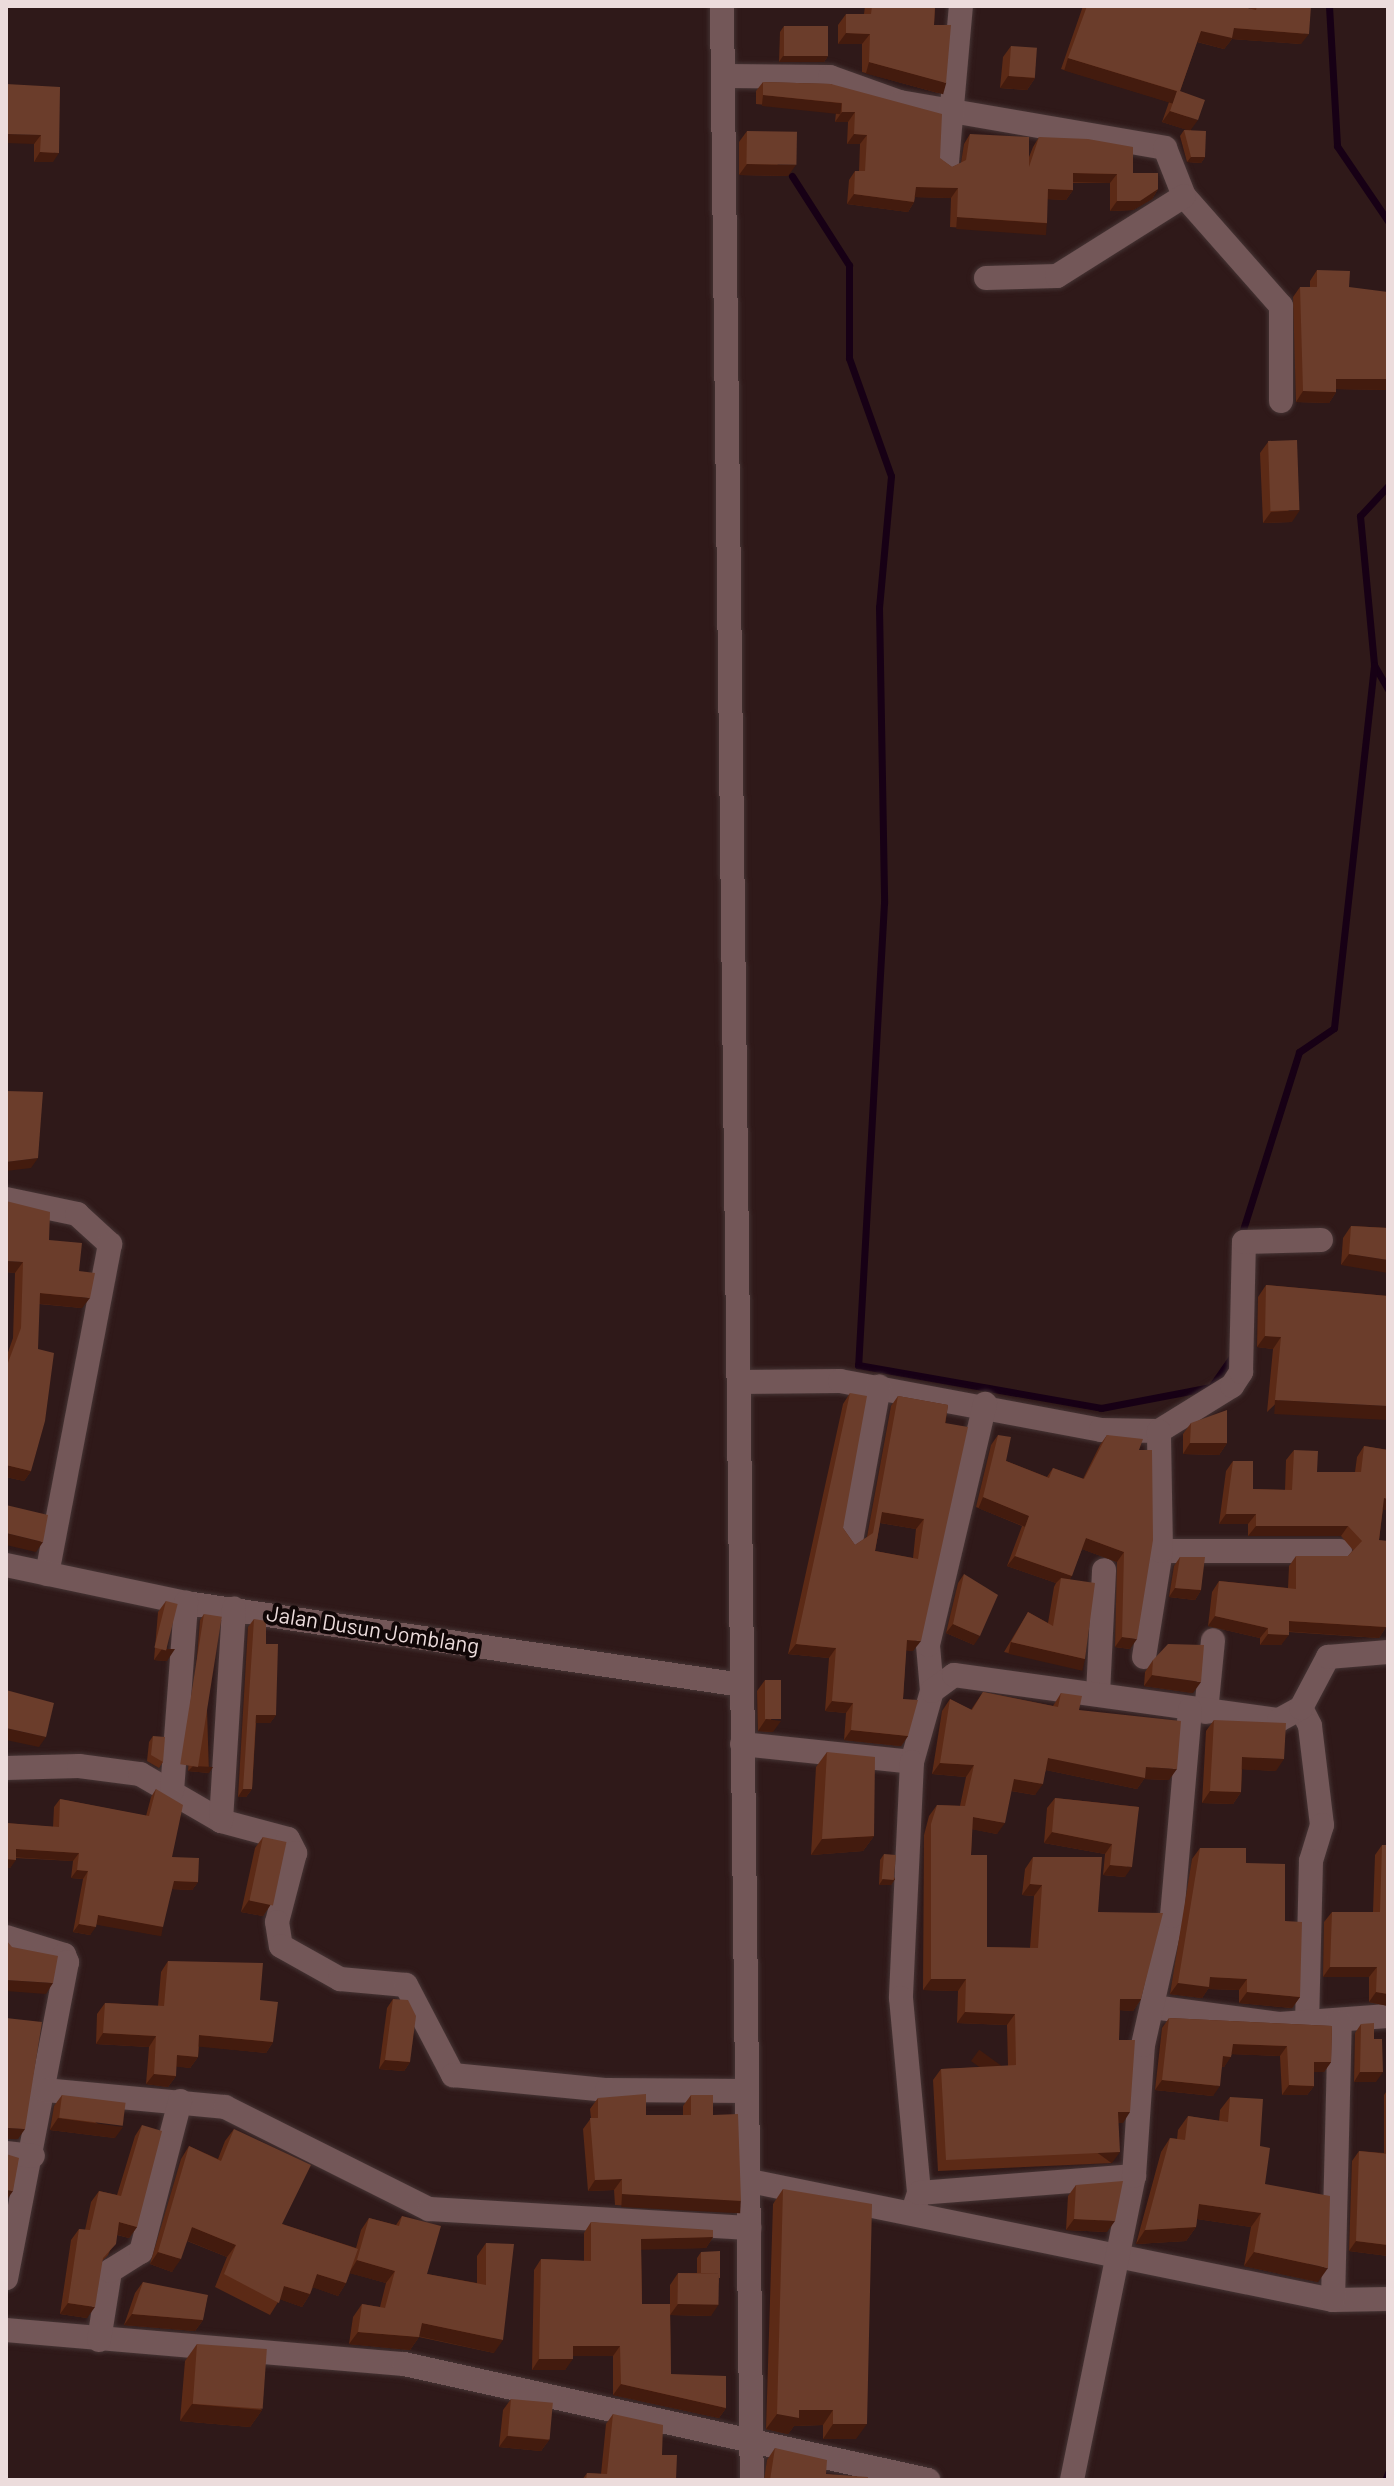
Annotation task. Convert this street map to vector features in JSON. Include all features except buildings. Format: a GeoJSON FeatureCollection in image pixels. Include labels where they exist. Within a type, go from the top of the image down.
{"type":"FeatureCollection","features":[{"type":"Feature","properties":{"kind":"street"},"geometry":{"type":"LineString","coordinates":[[722,6],[727,76],[752,2480]]}},
{"type":"Feature","properties":{"kind":"street"},"geometry":{"type":"LineString","coordinates":[[947,162],[949,109],[961,6]]}},
{"type":"Feature","properties":{"kind":"street"},"geometry":{"type":"LineString","coordinates":[[727,76],[830,77],[868,94],[1149,142],[1173,159],[1184,196],[1281,306],[1281,401]]}},
{"type":"Feature","properties":{"kind":"street"},"geometry":{"type":"LineString","coordinates":[[986,278],[1057,276],[1184,196]]}},
{"type":"Feature","properties":{"kind":"street"},"geometry":{"type":"LineString","coordinates":[[6,1199],[77,1214],[110,1244],[47,1574]]}},
{"type":"Feature","properties":{"kind":"street"},"geometry":{"type":"LineString","coordinates":[[739,1382],[879,1387],[985,1404],[1101,1430],[1159,1431],[1232,1386],[1241,1372],[1244,1242],[1321,1240]]}},
{"type":"Feature","properties":{"kind":"street"},"geometry":{"type":"LineString","coordinates":[[851,1541],[879,1387]]}},
{"type":"Feature","properties":{"kind":"street"},"geometry":{"type":"LineString","coordinates":[[916,2202],[901,1998],[912,1762],[932,1691],[928,1645],[985,1404]]}},
{"type":"Feature","properties":{"kind":"street"},"geometry":{"type":"LineString","coordinates":[[1144,1657],[1161,1551],[1159,1431]]}},
{"type":"Feature","properties":{"kind":"street"},"geometry":{"type":"LineString","coordinates":[[1161,1551],[1340,1551]]}},
{"type":"Feature","properties":{"kind":"street","name":"Jalan Dusun Jomblang"},"geometry":{"type":"LineString","coordinates":[[6,1565],[186,1603],[742,1685]]}},
{"type":"Feature","properties":{"kind":"street"},"geometry":{"type":"LineString","coordinates":[[1098,1694],[1104,1570]]}},
{"type":"Feature","properties":{"kind":"street"},"geometry":{"type":"LineString","coordinates":[[172,1791],[186,1603]]}},
{"type":"Feature","properties":{"kind":"street"},"geometry":{"type":"LineString","coordinates":[[221,1821],[234,1608]]}},
{"type":"Feature","properties":{"kind":"street"},"geometry":{"type":"LineString","coordinates":[[1072,2480],[1134,2176],[1140,2071],[1172,1916],[1198,1711],[1213,1640]]}},
{"type":"Feature","properties":{"kind":"street"},"geometry":{"type":"LineString","coordinates":[[932,1691],[954,1675],[1279,1720],[1301,1708],[1328,1657],[1388,1652]]}},
{"type":"Feature","properties":{"kind":"street"},"geometry":{"type":"LineString","coordinates":[[1301,1708],[1310,1726],[1322,1825],[1311,1861],[1307,2023]]}},
{"type":"Feature","properties":{"kind":"street"},"geometry":{"type":"LineString","coordinates":[[742,1744],[912,1762]]}},
{"type":"Feature","properties":{"kind":"street"},"geometry":{"type":"LineString","coordinates":[[6,1768],[116,1768],[172,1791],[221,1821],[294,1845],[277,1922],[281,1946],[340,1979],[406,1985],[453,2075],[607,2090],[747,2091]]}},
{"type":"Feature","properties":{"kind":"street"},"geometry":{"type":"LineString","coordinates":[[6,1937],[64,1955],[67,1962],[33,2156],[6,2278]]}},
{"type":"Feature","properties":{"kind":"street"},"geometry":{"type":"LineString","coordinates":[[1153,2007],[1307,2023],[1388,2016]]}},
{"type":"Feature","properties":{"kind":"street"},"geometry":{"type":"LineString","coordinates":[[1333,2300],[1340,2022]]}},
{"type":"Feature","properties":{"kind":"street"},"geometry":{"type":"LineString","coordinates":[[45,2090],[180,2101],[249,2117],[429,2209],[749,2228]]}},
{"type":"Feature","properties":{"kind":"street"},"geometry":{"type":"LineString","coordinates":[[99,2340],[110,2271],[141,2252],[180,2101]]}},
{"type":"Feature","properties":{"kind":"street"},"geometry":{"type":"LineString","coordinates":[[6,2153],[33,2156]]}},
{"type":"Feature","properties":{"kind":"street"},"geometry":{"type":"LineString","coordinates":[[916,2202],[1134,2176]]}},
{"type":"Feature","properties":{"kind":"street"},"geometry":{"type":"LineString","coordinates":[[750,2181],[916,2202],[1117,2255],[1333,2300],[1388,2299]]}},
{"type":"Feature","properties":{"kind":"street"},"geometry":{"type":"LineString","coordinates":[[6,2330],[404,2364],[532,2387],[752,2444],[928,2480]]}},
{"type":"Feature","properties":{"kind":"waterway"},"geometry":{"type":"LineString","coordinates":[[1329,6],[1337,146],[1388,221]]}},
{"type":"Feature","properties":{"kind":"waterway"},"geometry":{"type":"LineString","coordinates":[[792,176],[849,265],[849,358],[891,476],[879,607],[884,903],[858,1365],[1101,1408],[1211,1387],[1234,1354]]}},
{"type":"Feature","properties":{"kind":"waterway"},"geometry":{"type":"LineString","coordinates":[[1388,486],[1360,516],[1374,665],[1388,689]]}},
{"type":"Feature","properties":{"kind":"waterway"},"geometry":{"type":"LineString","coordinates":[[1241,1236],[1299,1052],[1334,1028],[1374,665]]}},
{"type":"Feature","properties":{"kind":"waterway"},"geometry":{"type":"LineString","coordinates":[[1385,2480],[1388,2473]]}}]}
